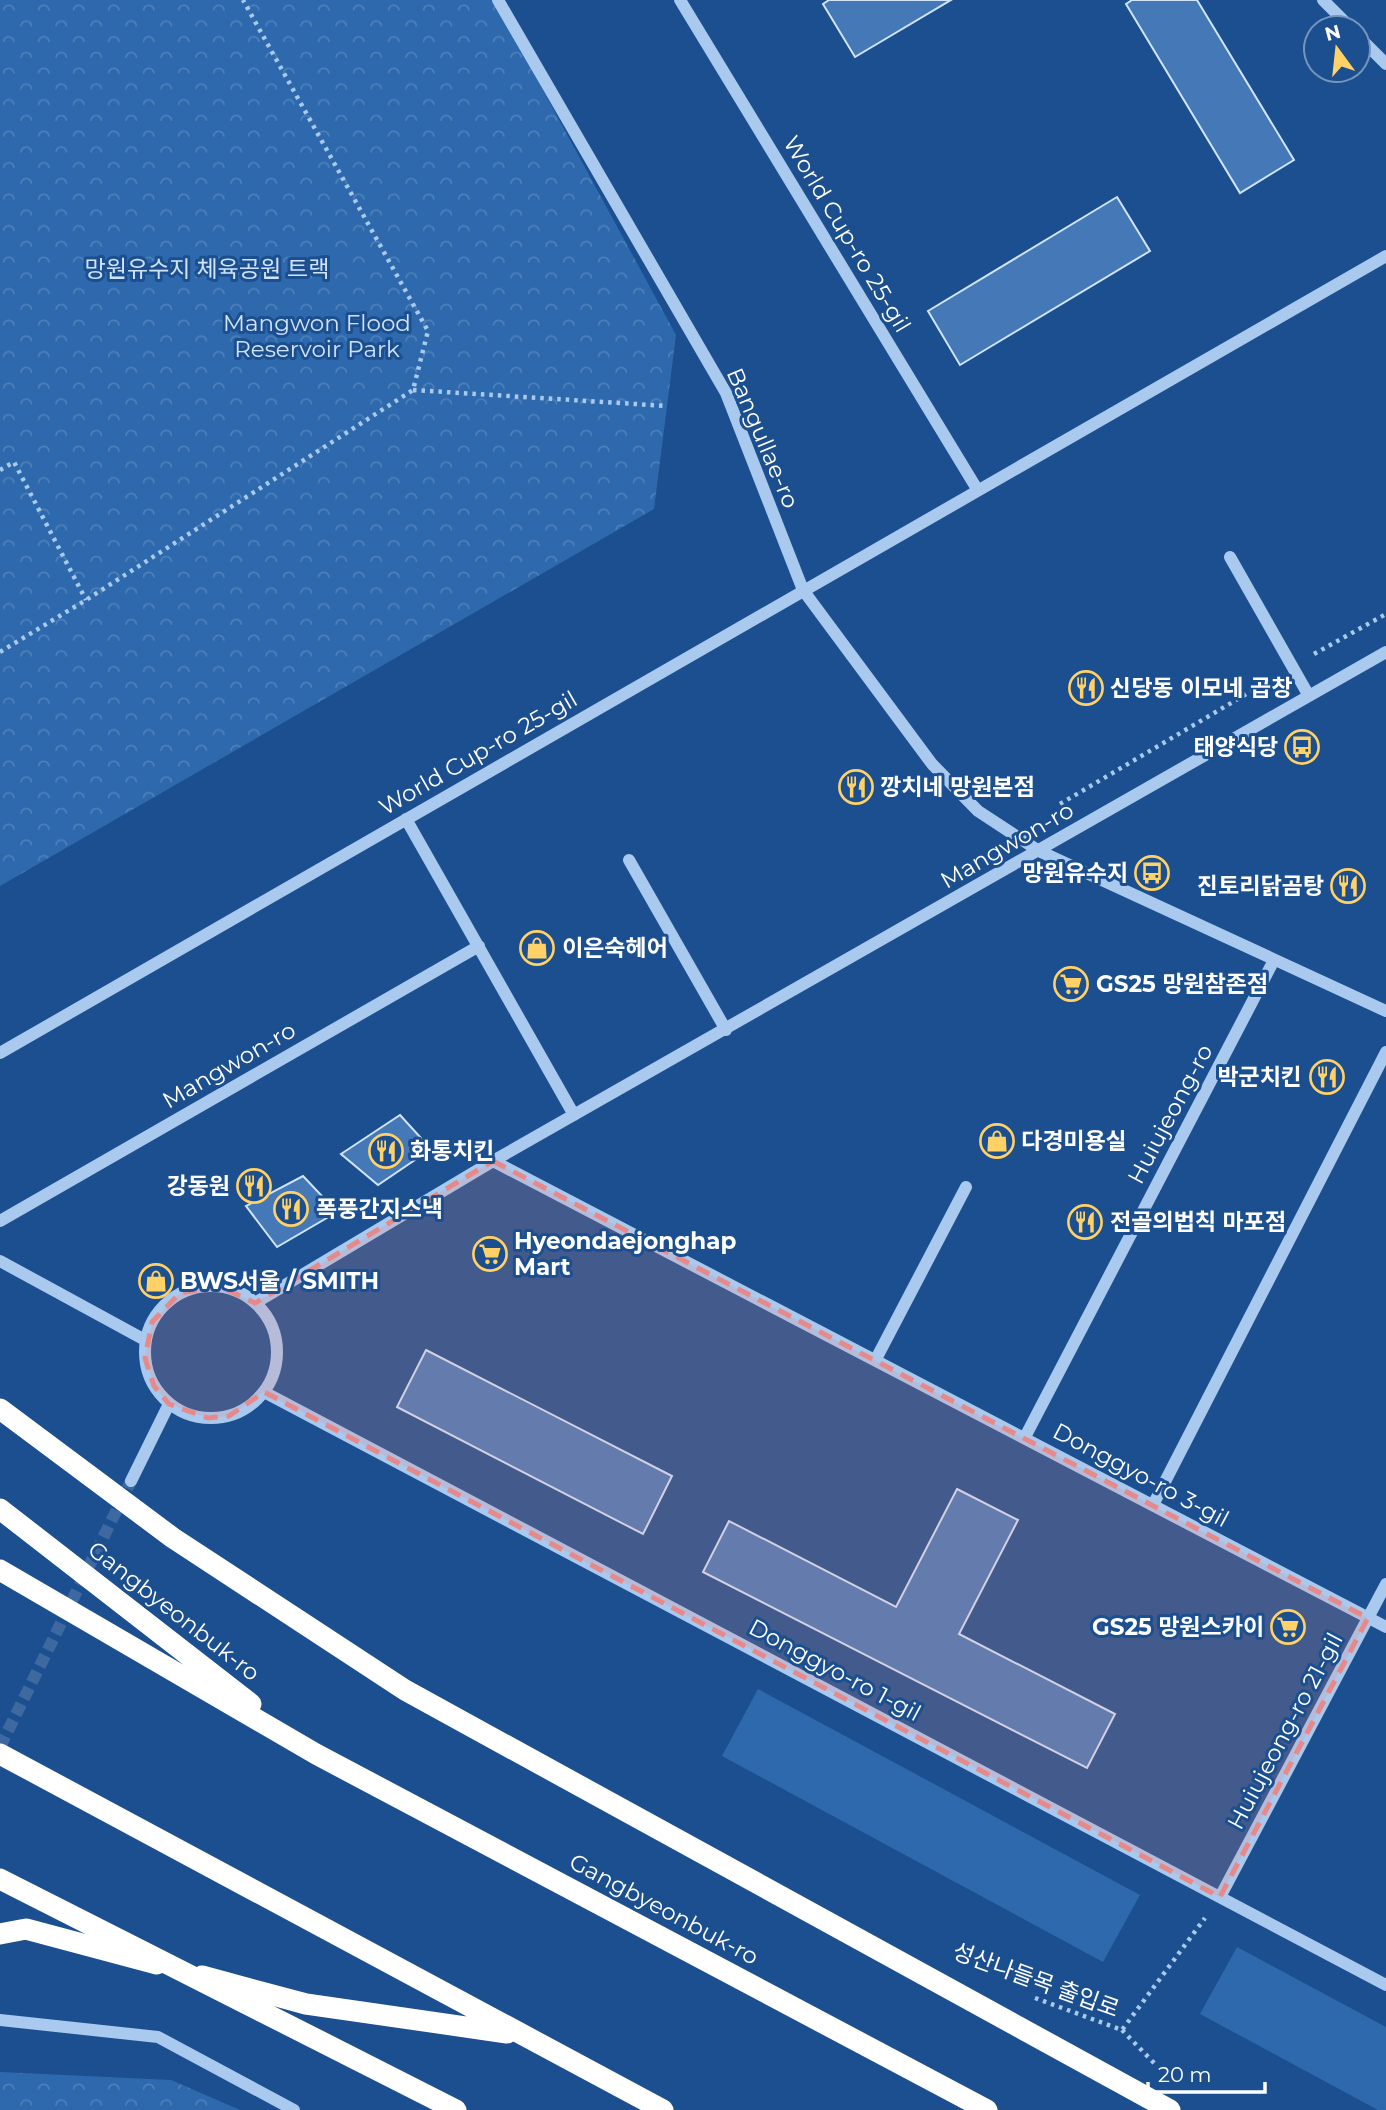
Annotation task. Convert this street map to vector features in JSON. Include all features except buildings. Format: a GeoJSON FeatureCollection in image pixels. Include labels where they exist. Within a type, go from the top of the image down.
{"type":"FeatureCollection","features":[{"type":"Feature","properties":{"kind":"highway"},"geometry":{"type":"LineString","coordinates":[[0,1409],[173,1538],[405,1690],[1170,2110]]}},
{"type":"Feature","properties":{"kind":"highway","name":"Gangbyeonbuk-ro"},"geometry":{"type":"LineString","coordinates":[[0,1509],[316,1755]]}},
{"type":"Feature","properties":{"kind":"highway","name":"Gangbyeonbuk-ro"},"geometry":{"type":"LineString","coordinates":[[0,1570],[316,1755],[987,2110]]}},
{"type":"Feature","properties":{"kind":"highway"},"geometry":{"type":"LineString","coordinates":[[0,1754],[663,2110]]}},
{"type":"Feature","properties":{"kind":"highway"},"geometry":{"type":"LineString","coordinates":[[0,1879],[457,2110]]}},
{"type":"Feature","properties":{"kind":"highway"},"geometry":{"type":"LineString","coordinates":[[0,1934],[26,1929],[306,2004],[522,2035]]}},
{"type":"Feature","properties":{"kind":"street","name":"Bangullae-ro"},"geometry":{"type":"LineString","coordinates":[[498,0],[726,393],[803,590],[932,764],[978,811],[1039,851]]}},
{"type":"Feature","properties":{"kind":"street","name":"World Cup-ro 25-gil"},"geometry":{"type":"LineString","coordinates":[[680,0],[977,489]]}},
{"type":"Feature","properties":{"kind":"street"},"geometry":{"type":"LineString","coordinates":[[1323,0],[1337,14]]}},
{"type":"Feature","properties":{"kind":"street"},"geometry":{"type":"LineString","coordinates":[[1372,50],[1386,64]]}},
{"type":"Feature","properties":{"kind":"street","name":"World Cup-ro 25-gil"},"geometry":{"type":"LineString","coordinates":[[0,1053],[1386,256]]}},
{"type":"Feature","properties":{"kind":"street"},"geometry":{"type":"LineString","coordinates":[[1230,556],[1309,696]]}},
{"type":"Feature","properties":{"kind":"street","name":"Mangwon-ro"},"geometry":{"type":"LineString","coordinates":[[255,1303],[493,1161],[1386,652]]}},
{"type":"Feature","properties":{"kind":"street"},"geometry":{"type":"LineString","coordinates":[[406,819],[574,1115]]}},
{"type":"Feature","properties":{"kind":"street"},"geometry":{"type":"LineString","coordinates":[[1039,851],[1386,1010]]}},
{"type":"Feature","properties":{"kind":"street"},"geometry":{"type":"LineString","coordinates":[[629,860],[726,1030]]}},
{"type":"Feature","properties":{"kind":"street","name":"Mangwon-ro"},"geometry":{"type":"LineString","coordinates":[[0,1221],[479,946]]}},
{"type":"Feature","properties":{"kind":"street","name":"Huiujeong-ro"},"geometry":{"type":"LineString","coordinates":[[1025,1437],[1274,960]]}},
{"type":"Feature","properties":{"kind":"street"},"geometry":{"type":"LineString","coordinates":[[1153,1505],[1386,1052]]}},
{"type":"Feature","properties":{"kind":"street","name":"Donggyo-ro 3-gil"},"geometry":{"type":"LineString","coordinates":[[493,1161],[1386,1627]]}},
{"type":"Feature","properties":{"kind":"street"},"geometry":{"type":"LineString","coordinates":[[876,1359],[966,1186]]}},
{"type":"Feature","properties":{"kind":"street"},"geometry":{"type":"LineString","coordinates":[[0,1261],[145,1340]]}},
{"type":"Feature","properties":{"kind":"street"},"geometry":{"type":"LineString","coordinates":[[219,1286],[239,1292],[255,1303],[268,1318],[275,1336],[277,1356],[273,1375],[264,1392],[249,1407],[229,1416],[208,1418],[188,1414],[169,1404],[148,1376],[145,1358],[145,1340],[152,1322],[164,1305],[180,1293],[199,1287],[219,1286]]}},
{"type":"Feature","properties":{"kind":"street","name":"Donggyo-ro 1-gil"},"geometry":{"type":"LineString","coordinates":[[264,1392],[1386,1984]]}},
{"type":"Feature","properties":{"kind":"street"},"geometry":{"type":"LineString","coordinates":[[131,1480],[169,1404]]}},
{"type":"Feature","properties":{"kind":"street","name":"Huiujeong-ro 21-gil"},"geometry":{"type":"LineString","coordinates":[[1220,1897],[1386,1584]]}},
{"type":"Feature","properties":{"kind":"street"},"geometry":{"type":"LineString","coordinates":[[0,2020],[158,2037],[294,2110]]}},
{"type":"Feature","properties":{"kind":"path"},"geometry":{"type":"LineString","coordinates":[[243,0],[428,331],[413,390]]}},
{"type":"Feature","properties":{"kind":"path"},"geometry":{"type":"LineString","coordinates":[[0,652],[86,600],[413,390],[667,406]]}},
{"type":"Feature","properties":{"kind":"path"},"geometry":{"type":"LineString","coordinates":[[0,470],[14,462],[86,600]]}},
{"type":"Feature","properties":{"kind":"path","name":"성산나들목 출입로"},"geometry":{"type":"LineString","coordinates":[[1024,1994],[1122,2030],[1220,1897]]}},
{"type":"Feature","properties":{"kind":"path"},"geometry":{"type":"LineString","coordinates":[[1122,2030],[1165,2074]]}},
{"type":"Feature","properties":{"kind":"highlighted area"},"geometry":{"type":"Polygon","coordinates":[[[493,1161],[1368,1618],[1220,1897],[264,1392],[229,1416],[208,1418],[169,1404],[154,1386],[145,1358],[152,1322],[180,1293],[219,1286],[255,1303],[493,1161]]]}},
{"type":"Feature","properties":{"kind":"green space","name":"Mangwon Flood Reservoir Park"},"geometry":{"type":"Polygon","coordinates":[[[0,0],[494,0],[676,335],[654,509],[0,886],[0,0]]]}},
{"type":"Feature","properties":{"kind":"green space"},"geometry":{"type":"Polygon","coordinates":[[[758,1689],[1140,1895],[1103,1962],[722,1756],[758,1689]]]}},
{"type":"Feature","properties":{"kind":"green space"},"geometry":{"type":"Polygon","coordinates":[[[1237,1947],[1386,2027],[1386,2110],[1378,2110],[1200,2014],[1237,1947]]]}},
{"type":"Feature","properties":{"kind":"green space"},"geometry":{"type":"Polygon","coordinates":[[[0,2072],[171,2080],[240,2110],[0,2110],[0,2072]]]}},
{"type":"Feature","properties":{"kind":"tunnel"},"geometry":{"type":"LineString","coordinates":[[0,1747],[131,1481]]}},
{"type":"Feature","properties":{"kind":"place","name":"신당동 이모네 곱창"},"geometry":{"type":"Point","coordinates":[1086,688]}},
{"type":"Feature","properties":{"kind":"place","name":"태양식당"},"geometry":{"type":"Point","coordinates":[1302,747]}},
{"type":"Feature","properties":{"kind":"place","name":"깡치네 망원본점"},"geometry":{"type":"Point","coordinates":[856,787]}},
{"type":"Feature","properties":{"kind":"place","name":"망원유수지"},"geometry":{"type":"Point","coordinates":[1152,873]}},
{"type":"Feature","properties":{"kind":"place","name":"진토리닭곰탕"},"geometry":{"type":"Point","coordinates":[1348,886]}},
{"type":"Feature","properties":{"kind":"place","name":"이은숙헤어"},"geometry":{"type":"Point","coordinates":[537,948]}},
{"type":"Feature","properties":{"kind":"place","name":"GS25 망원참존점"},"geometry":{"type":"Point","coordinates":[1071,984]}},
{"type":"Feature","properties":{"kind":"place","name":"박군치킨"},"geometry":{"type":"Point","coordinates":[1327,1077]}},
{"type":"Feature","properties":{"kind":"place","name":"다경미용실"},"geometry":{"type":"Point","coordinates":[997,1141]}},
{"type":"Feature","properties":{"kind":"place","name":"화통치킨"},"geometry":{"type":"Point","coordinates":[386,1151]}},
{"type":"Feature","properties":{"kind":"place","name":"강동원"},"geometry":{"type":"Point","coordinates":[254,1186]}},
{"type":"Feature","properties":{"kind":"place","name":"폭풍간지스낵"},"geometry":{"type":"Point","coordinates":[291,1209]}},
{"type":"Feature","properties":{"kind":"place","name":"전골의법칙 마포점"},"geometry":{"type":"Point","coordinates":[1085,1222]}},
{"type":"Feature","properties":{"kind":"place","name":"Hyeondaejonghap Mart"},"geometry":{"type":"Point","coordinates":[490,1254]}},
{"type":"Feature","properties":{"kind":"place","name":"BWS서울 / SMITH"},"geometry":{"type":"Point","coordinates":[156,1281]}},
{"type":"Feature","properties":{"kind":"place","name":"GS25 망원스카이"},"geometry":{"type":"Point","coordinates":[1288,1627]}},
{"type":"Feature","properties":{"kind":"park label","name":"망원유수지 체육공원 트랙"},"geometry":{"type":"Point","coordinates":[207,269]}}]}
